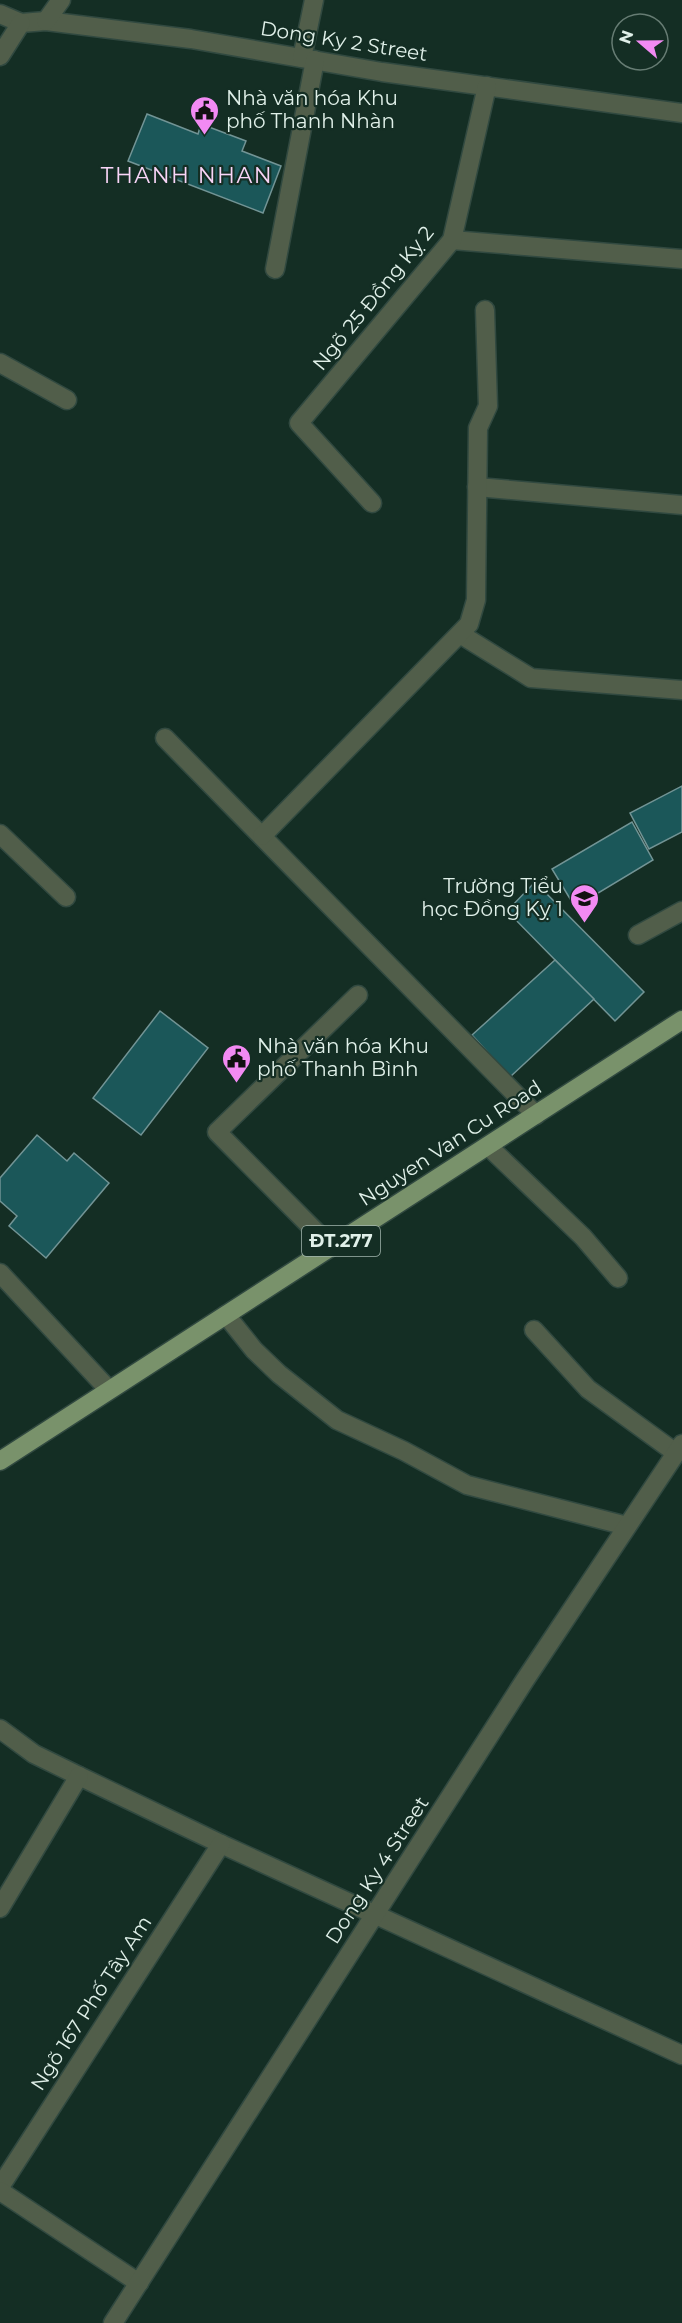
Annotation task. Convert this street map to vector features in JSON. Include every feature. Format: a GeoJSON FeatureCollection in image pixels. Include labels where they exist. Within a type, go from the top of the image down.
{"type":"FeatureCollection","features":[{"type":"Feature","properties":{"kind":"main road","name":"Nguyen Van Cu Road"},"geometry":{"type":"LineString","coordinates":[[0,1461],[682,1020]]}},
{"type":"Feature","properties":{"kind":"street"},"geometry":{"type":"LineString","coordinates":[[46,21],[61,0]]}},
{"type":"Feature","properties":{"kind":"street"},"geometry":{"type":"LineString","coordinates":[[275,269],[308,59],[314,0]]}},
{"type":"Feature","properties":{"kind":"street","name":"Dong Ky 2 Street"},"geometry":{"type":"LineString","coordinates":[[0,14],[21,23],[46,21],[191,39],[487,86],[682,113]]}},
{"type":"Feature","properties":{"kind":"street"},"geometry":{"type":"LineString","coordinates":[[0,56],[21,23]]}},
{"type":"Feature","properties":{"kind":"street","name":"Ngõ 25 Đồng Kỵ 2"},"geometry":{"type":"LineString","coordinates":[[372,503],[298,423],[452,240],[487,86]]}},
{"type":"Feature","properties":{"kind":"street"},"geometry":{"type":"LineString","coordinates":[[452,240],[682,259]]}},
{"type":"Feature","properties":{"kind":"street"},"geometry":{"type":"LineString","coordinates":[[262,836],[469,624],[476,600],[478,428],[488,406],[485,310]]}},
{"type":"Feature","properties":{"kind":"street"},"geometry":{"type":"LineString","coordinates":[[0,363],[68,400]]}},
{"type":"Feature","properties":{"kind":"street"},"geometry":{"type":"LineString","coordinates":[[477,487],[682,505]]}},
{"type":"Feature","properties":{"kind":"street"},"geometry":{"type":"LineString","coordinates":[[460,634],[531,678],[682,690]]}},
{"type":"Feature","properties":{"kind":"street"},"geometry":{"type":"LineString","coordinates":[[165,738],[536,1115]]}},
{"type":"Feature","properties":{"kind":"street"},"geometry":{"type":"LineString","coordinates":[[0,834],[66,897]]}},
{"type":"Feature","properties":{"kind":"street"},"geometry":{"type":"LineString","coordinates":[[638,935],[682,911]]}},
{"type":"Feature","properties":{"kind":"street"},"geometry":{"type":"LineString","coordinates":[[331,1247],[217,1132],[358,995]]}},
{"type":"Feature","properties":{"kind":"street"},"geometry":{"type":"LineString","coordinates":[[488,1146],[583,1237],[618,1278]]}},
{"type":"Feature","properties":{"kind":"street"},"geometry":{"type":"LineString","coordinates":[[0,1273],[109,1390]]}},
{"type":"Feature","properties":{"kind":"street"},"geometry":{"type":"LineString","coordinates":[[226,1315],[254,1350],[279,1374],[337,1420],[404,1451],[467,1485],[627,1526]]}},
{"type":"Feature","properties":{"kind":"street"},"geometry":{"type":"LineString","coordinates":[[534,1330],[588,1389],[679,1448]]}},
{"type":"Feature","properties":{"kind":"street","name":"Dong Ky 4 Street"},"geometry":{"type":"LineString","coordinates":[[113,2323],[525,1680],[679,1448]]}},
{"type":"Feature","properties":{"kind":"street"},"geometry":{"type":"LineString","coordinates":[[0,1729],[33,1754],[221,1844],[682,2055]]}},
{"type":"Feature","properties":{"kind":"street"},"geometry":{"type":"LineString","coordinates":[[0,1908],[79,1776]]}},
{"type":"Feature","properties":{"kind":"street","name":"Ngõ 167 Phố Tây Am"},"geometry":{"type":"LineString","coordinates":[[0,2189],[221,1844]]}},
{"type":"Feature","properties":{"kind":"street"},"geometry":{"type":"LineString","coordinates":[[0,2189],[139,2283]]}},
{"type":"Feature","properties":{"kind":"building"},"geometry":{"type":"Polygon","coordinates":[[[147,114],[198,134],[201,124],[246,141],[242,151],[281,166],[263,213],[128,161],[147,114]]]}},
{"type":"Feature","properties":{"kind":"building"},"geometry":{"type":"Polygon","coordinates":[[[682,786],[682,832],[649,849],[630,813],[682,786]]]}},
{"type":"Feature","properties":{"kind":"building"},"geometry":{"type":"Polygon","coordinates":[[[632,822],[653,860],[575,907],[552,869],[632,822]]]}},
{"type":"Feature","properties":{"kind":"building"},"geometry":{"type":"Polygon","coordinates":[[[535,882],[644,992],[615,1021],[507,911],[535,882]]]}},
{"type":"Feature","properties":{"kind":"building"},"geometry":{"type":"Polygon","coordinates":[[[555,960],[594,999],[510,1077],[472,1035],[555,960]]]}},
{"type":"Feature","properties":{"kind":"building"},"geometry":{"type":"Polygon","coordinates":[[[160,1011],[208,1048],[141,1135],[93,1098],[160,1011]]]}},
{"type":"Feature","properties":{"kind":"building"},"geometry":{"type":"Polygon","coordinates":[[[37,1135],[67,1161],[74,1153],[109,1183],[46,1258],[9,1226],[17,1216],[0,1201],[0,1178],[37,1135]]]}},
{"type":"Feature","properties":{"kind":"place","name":"Nhà văn hóa Khu phố Thanh Nhàn"},"geometry":{"type":"Point","coordinates":[205,136]}},
{"type":"Feature","properties":{"kind":"place","name":"Trường Tiểu học Đồng Kỵ 1"},"geometry":{"type":"Point","coordinates":[584,924]}},
{"type":"Feature","properties":{"kind":"place","name":"Nhà văn hóa Khu phố Thanh Bình"},"geometry":{"type":"Point","coordinates":[236,1084]}},
{"type":"Feature","properties":{"kind":"district","name":"THANH NHAN"},"geometry":{"type":"Point","coordinates":[187,175]}}]}
